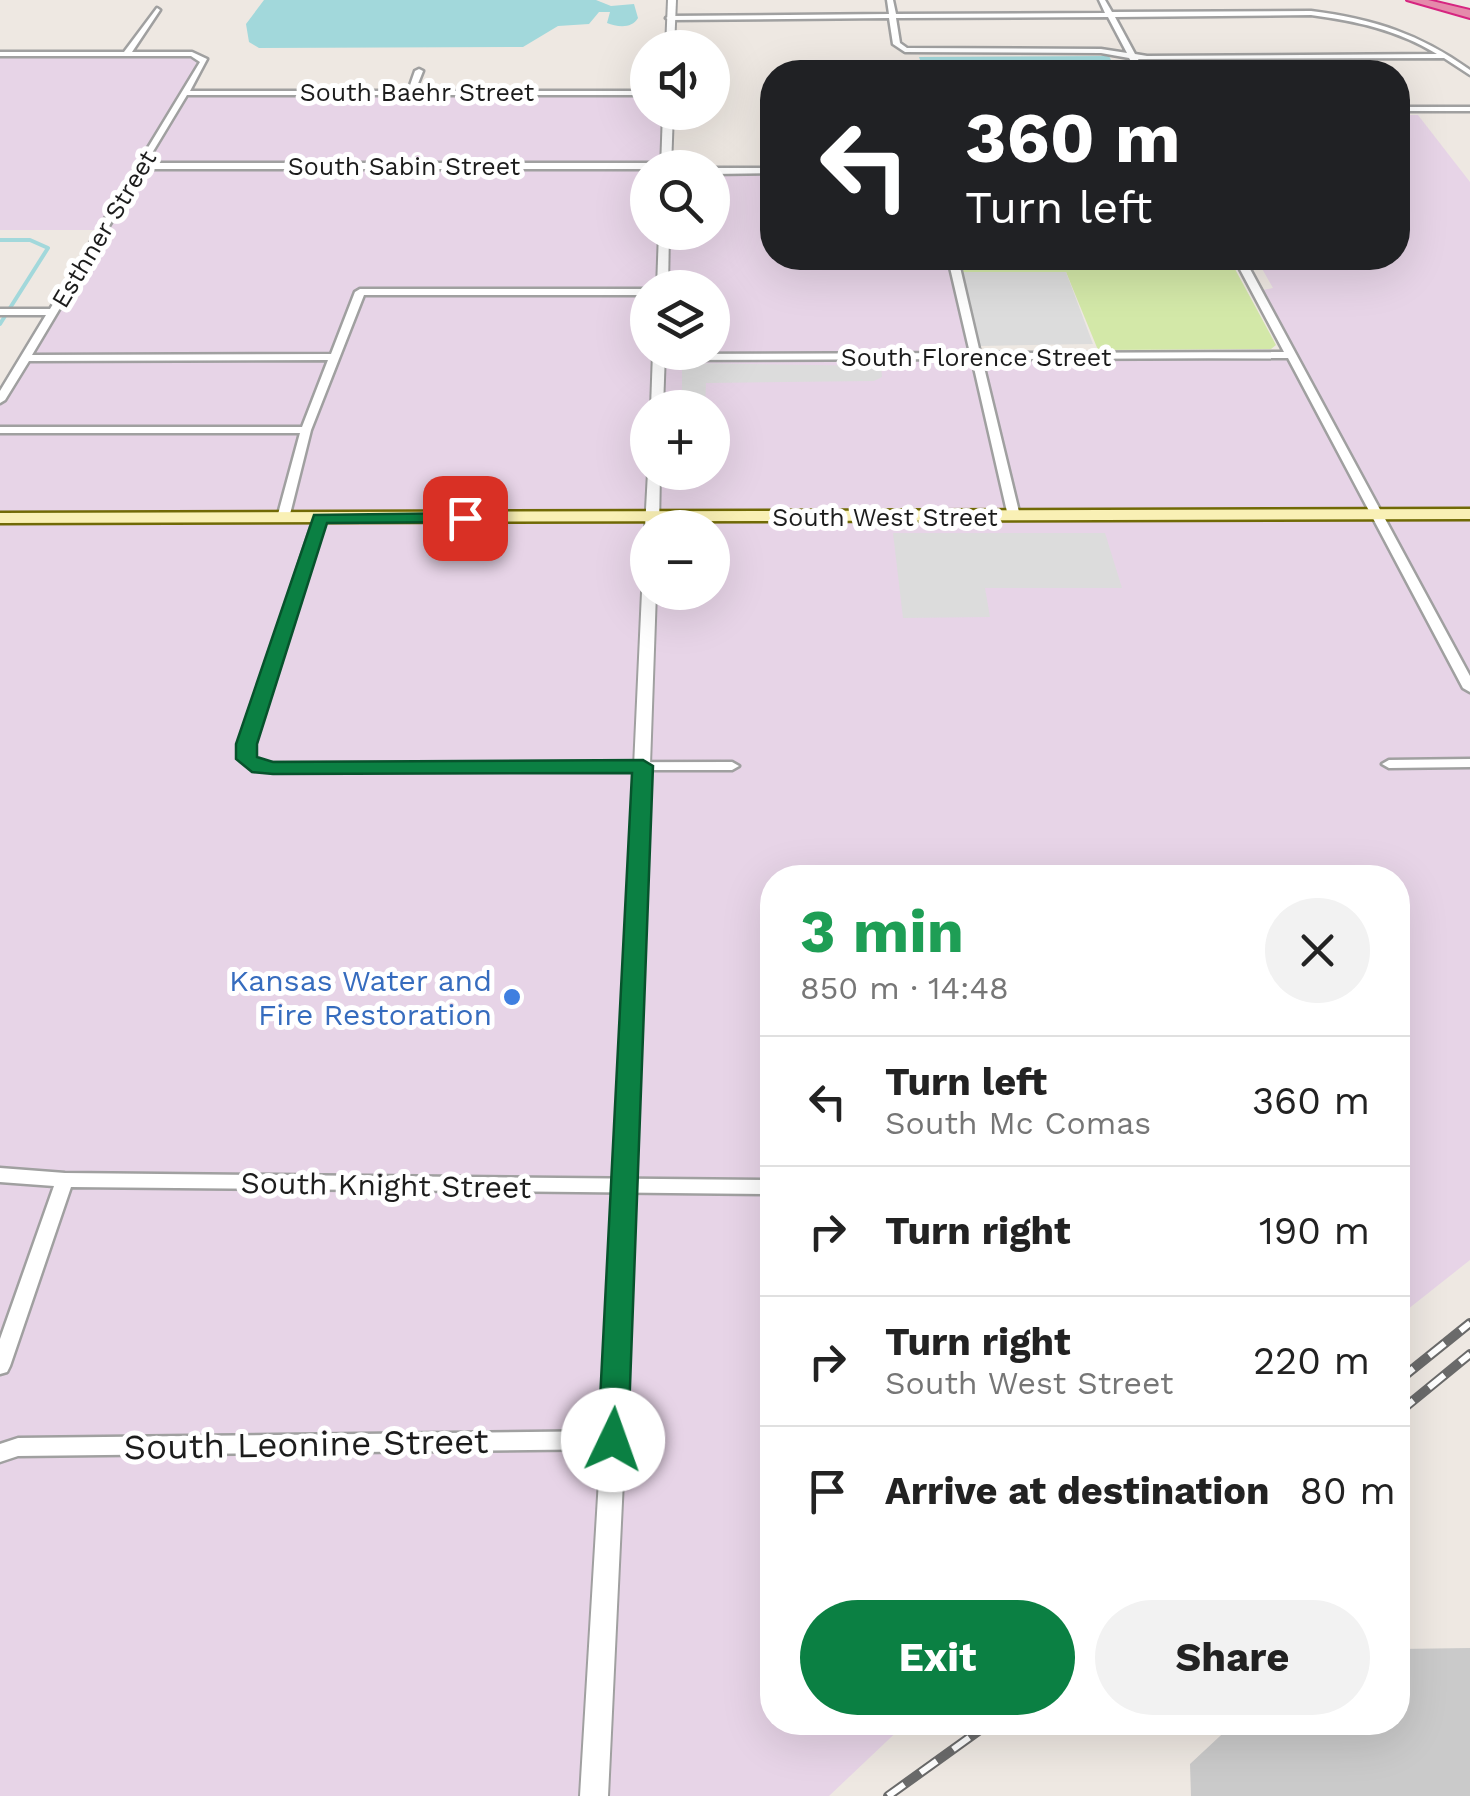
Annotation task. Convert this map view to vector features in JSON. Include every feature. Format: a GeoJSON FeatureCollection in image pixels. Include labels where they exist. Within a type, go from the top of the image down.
{"type":"FeatureCollection","features":[{"type":"Feature","properties":{"kind":"highway"},"geometry":{"type":"LineString","coordinates":[[1413,0],[1470,11]]}},
{"type":"Feature","properties":{"kind":"highway"},"geometry":{"type":"LineString","coordinates":[[1448,0],[1470,11]]}},
{"type":"Feature","properties":{"kind":"main road","name":"South West Street"},"geometry":{"type":"LineString","coordinates":[[730,521],[1470,514]]}},
{"type":"Feature","properties":{"kind":"main road","name":"South West Street"},"geometry":{"type":"LineString","coordinates":[[0,518],[630,523]]}},
{"type":"Feature","properties":{"kind":"street"},"geometry":{"type":"LineString","coordinates":[[670,30],[672,0]]}},
{"type":"Feature","properties":{"kind":"street"},"geometry":{"type":"LineString","coordinates":[[890,0],[897,44],[905,50],[1101,51],[1132,56],[1449,56]]}},
{"type":"Feature","properties":{"kind":"street"},"geometry":{"type":"LineString","coordinates":[[1102,0],[1134,60]]}},
{"type":"Feature","properties":{"kind":"street"},"geometry":{"type":"LineString","coordinates":[[0,54],[127,54],[157,10]]}},
{"type":"Feature","properties":{"kind":"street"},"geometry":{"type":"LineString","coordinates":[[670,18],[1288,12],[1360,20],[1414,36],[1470,73]]}},
{"type":"Feature","properties":{"kind":"street","name":"Esthner Street"},"geometry":{"type":"LineString","coordinates":[[0,400],[202,68],[202,58],[192,54],[127,54]]}},
{"type":"Feature","properties":{"kind":"street"},"geometry":{"type":"LineString","coordinates":[[411,92],[419,71]]}},
{"type":"Feature","properties":{"kind":"street","name":"South Baehr Street"},"geometry":{"type":"LineString","coordinates":[[187,93],[630,92]]}},
{"type":"Feature","properties":{"kind":"street"},"geometry":{"type":"LineString","coordinates":[[1410,109],[1470,109]]}},
{"type":"Feature","properties":{"kind":"street","name":"South Sabin Street"},"geometry":{"type":"LineString","coordinates":[[142,166],[630,166]]}},
{"type":"Feature","properties":{"kind":"street"},"geometry":{"type":"LineString","coordinates":[[730,171],[760,170]]}},
{"type":"Feature","properties":{"kind":"street"},"geometry":{"type":"LineString","coordinates":[[956,270],[1014,516]]}},
{"type":"Feature","properties":{"kind":"street"},"geometry":{"type":"LineString","coordinates":[[1246,270],[1470,688]]}},
{"type":"Feature","properties":{"kind":"street"},"geometry":{"type":"LineString","coordinates":[[282,518],[306,430],[360,292],[630,292]]}},
{"type":"Feature","properties":{"kind":"street"},"geometry":{"type":"LineString","coordinates":[[0,312],[53,312]]}},
{"type":"Feature","properties":{"kind":"street","name":"South Florence Street"},"geometry":{"type":"LineString","coordinates":[[730,355],[1292,355]]}},
{"type":"Feature","properties":{"kind":"street"},"geometry":{"type":"LineString","coordinates":[[25,358],[334,357]]}},
{"type":"Feature","properties":{"kind":"street"},"geometry":{"type":"LineString","coordinates":[[0,430],[306,430]]}},
{"type":"Feature","properties":{"kind":"street"},"geometry":{"type":"LineString","coordinates":[[320,518],[247,744],[246,759],[273,768],[732,766]]}},
{"type":"Feature","properties":{"kind":"street"},"geometry":{"type":"LineString","coordinates":[[594,1796],[625,1186],[648,610]]}},
{"type":"Feature","properties":{"kind":"street"},"geometry":{"type":"LineString","coordinates":[[1390,764],[1470,763]]}},
{"type":"Feature","properties":{"kind":"street","name":"South Knight Street"},"geometry":{"type":"LineString","coordinates":[[0,1175],[64,1180],[760,1187]]}},
{"type":"Feature","properties":{"kind":"street"},"geometry":{"type":"LineString","coordinates":[[0,1366],[64,1180]]}},
{"type":"Feature","properties":{"kind":"street","name":"South Leonine Street"},"geometry":{"type":"LineString","coordinates":[[0,1452],[18,1447],[613,1440]]}},
{"type":"Feature","properties":{"kind":"shaded area"},"geometry":{"type":"Polygon","coordinates":[[[0,56],[202,58],[134,177],[187,93],[630,93],[630,130],[666,130],[666,150],[630,150],[630,250],[730,250],[730,171],[760,171],[760,270],[957,270],[976,356],[1291,355],[1257,291],[1273,288],[1263,270],[1410,270],[1410,115],[1418,115],[1470,182],[1470,1260],[1410,1308],[1410,865],[760,865],[760,1735],[893,1735],[829,1796],[0,1796],[0,397],[101,230],[0,230],[0,56]]]}},
{"type":"Feature","properties":{"kind":"shaded area"},"geometry":{"type":"Polygon","coordinates":[[[961,272],[1066,272],[1093,344],[980,346],[961,272]]]}},
{"type":"Feature","properties":{"kind":"shaded area"},"geometry":{"type":"Polygon","coordinates":[[[730,364],[881,366],[882,377],[874,381],[706,383],[706,390],[682,390],[682,370],[730,370],[730,364]]]}},
{"type":"Feature","properties":{"kind":"shaded area"},"geometry":{"type":"Polygon","coordinates":[[[893,533],[1105,533],[1122,588],[985,588],[990,617],[903,618],[893,533]]]}},
{"type":"Feature","properties":{"kind":"shaded area"},"geometry":{"type":"Polygon","coordinates":[[[1470,1648],[1470,1796],[1191,1796],[1190,1764],[1221,1735],[1410,1735],[1410,1649],[1470,1648]]]}},
{"type":"Feature","properties":{"kind":"green space"},"geometry":{"type":"Polygon","coordinates":[[[1235,270],[1276,345],[1271,349],[1098,350],[1066,272],[961,272],[1235,270]]]}},
{"type":"Feature","properties":{"kind":"water"},"geometry":{"type":"Polygon","coordinates":[[[264,0],[596,0],[611,6],[634,4],[638,18],[628,25],[615,25],[607,23],[610,12],[599,12],[589,24],[558,26],[523,47],[259,48],[249,42],[246,24],[264,0]]]}},
{"type":"Feature","properties":{"kind":"water"},"geometry":{"type":"Polygon","coordinates":[[[1109,56],[1111,60],[920,60],[919,57],[1109,56]]]}},
{"type":"Feature","properties":{"kind":"waterway"},"geometry":{"type":"LineString","coordinates":[[0,240],[30,240],[48,248],[10,308]]}},
{"type":"Feature","properties":{"kind":"waterway"},"geometry":{"type":"LineString","coordinates":[[0,324],[5,316]]}},
{"type":"Feature","properties":{"kind":"railway"},"geometry":{"type":"LineString","coordinates":[[1410,1371],[1470,1323]]}},
{"type":"Feature","properties":{"kind":"railway"},"geometry":{"type":"LineString","coordinates":[[1410,1403],[1470,1354]]}},
{"type":"Feature","properties":{"kind":"railway"},"geometry":{"type":"LineString","coordinates":[[888,1796],[973,1735]]}},
{"type":"Feature","properties":{"kind":"place","name":"Kansas Water and Fire Restoration"},"geometry":{"type":"Point","coordinates":[512,997]}},
{"type":"Feature","properties":{"kind":"route"},"geometry":{"type":"LineString","coordinates":[[465,518],[320,518],[247,744],[246,759],[260,767],[273,768],[643,766],[613,1440]]}}]}
